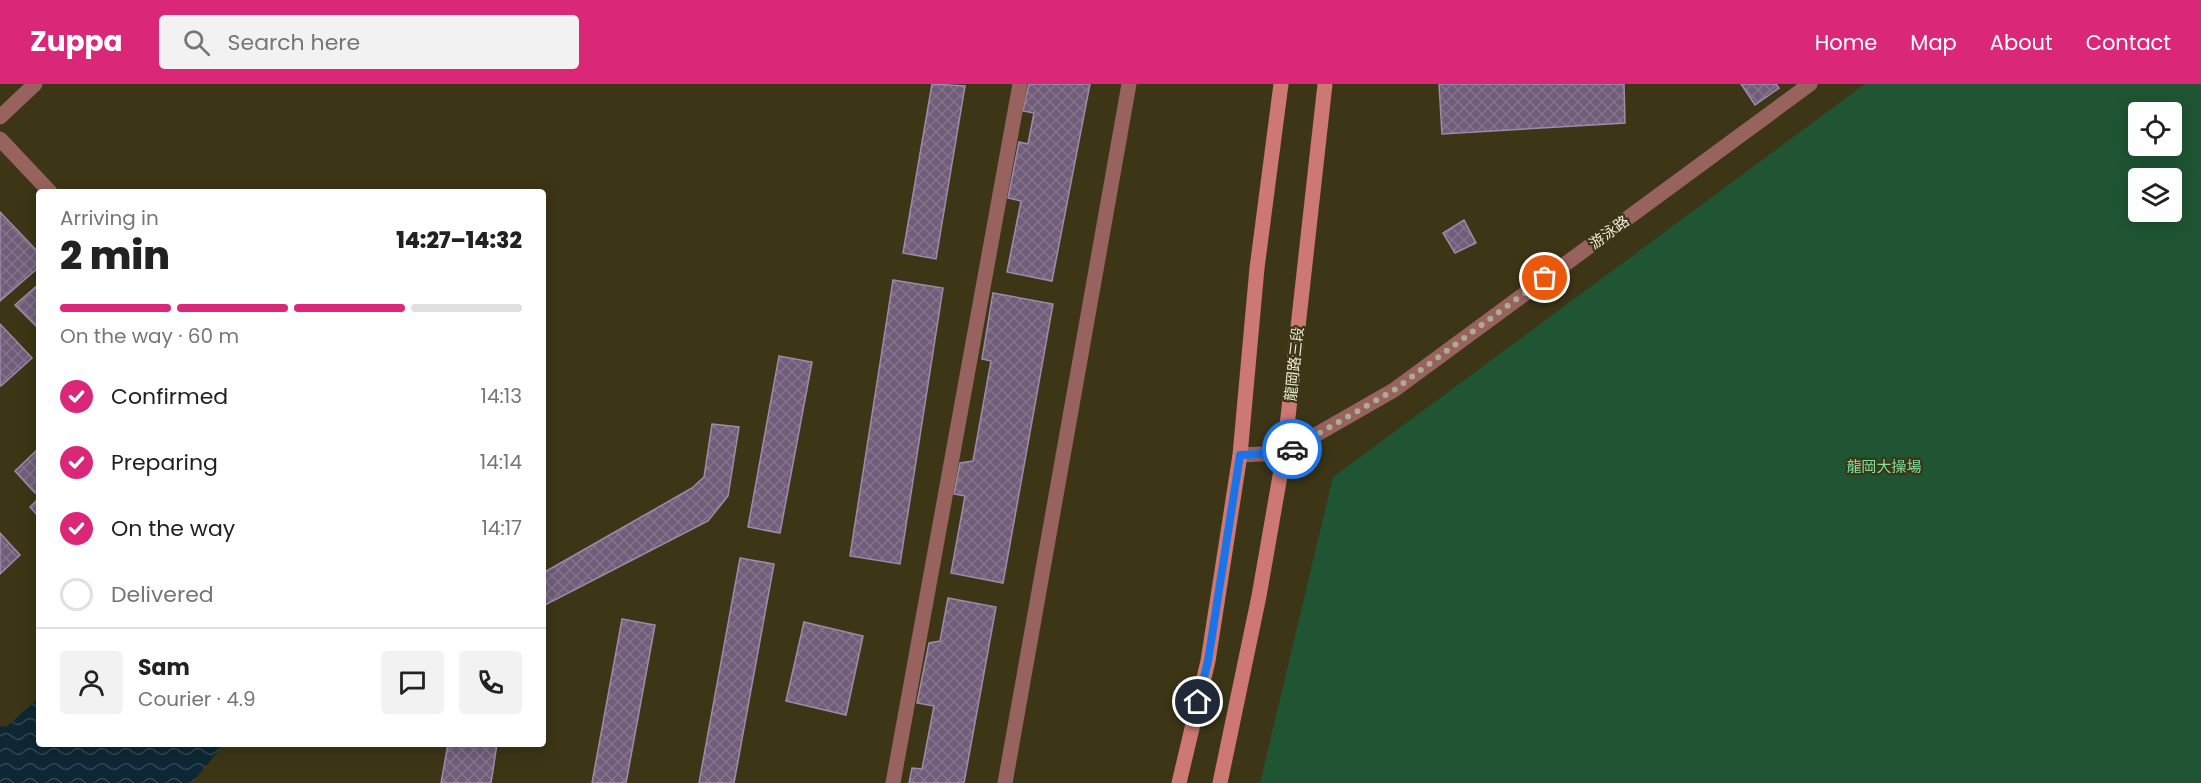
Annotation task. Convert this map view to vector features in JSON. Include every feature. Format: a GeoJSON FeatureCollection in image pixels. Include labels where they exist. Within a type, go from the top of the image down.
{"type":"FeatureCollection","features":[{"type":"Feature","properties":{"kind":"main road"},"geometry":{"type":"LineString","coordinates":[[1179,783],[1208,661],[1240,455],[1257,268],[1281,84]]}},
{"type":"Feature","properties":{"kind":"main road","name":"龍岡路三段"},"geometry":{"type":"LineString","coordinates":[[1220,783],[1259,596],[1284,453],[1324,84]]}},
{"type":"Feature","properties":{"kind":"street"},"geometry":{"type":"LineString","coordinates":[[0,117],[35,84]]}},
{"type":"Feature","properties":{"kind":"street"},"geometry":{"type":"LineString","coordinates":[[893,783],[1020,84]]}},
{"type":"Feature","properties":{"kind":"street"},"geometry":{"type":"LineString","coordinates":[[1005,783],[1129,84]]}},
{"type":"Feature","properties":{"kind":"street","name":"游泳路"},"geometry":{"type":"LineString","coordinates":[[1284,453],[1394,390],[1810,84]]}},
{"type":"Feature","properties":{"kind":"street"},"geometry":{"type":"LineString","coordinates":[[0,139],[47,189]]}},
{"type":"Feature","properties":{"kind":"street"},"geometry":{"type":"LineString","coordinates":[[1240,455],[1284,453]]}},
{"type":"Feature","properties":{"kind":"green space","name":"龍岡大操場"},"geometry":{"type":"Polygon","coordinates":[[[1865,84],[2201,84],[2201,783],[1260,783],[1333,477],[1865,84]]]}},
{"type":"Feature","properties":{"kind":"water"},"geometry":{"type":"Polygon","coordinates":[[[36,701],[36,747],[222,747],[192,783],[0,783],[0,726],[6,727],[36,701]]]}},
{"type":"Feature","properties":{"kind":"building"},"geometry":{"type":"Polygon","coordinates":[[[932,84],[965,86],[936,259],[903,253],[932,84]]]}},
{"type":"Feature","properties":{"kind":"building"},"geometry":{"type":"Polygon","coordinates":[[[1029,84],[1090,84],[1052,281],[1007,272],[1021,201],[1008,198],[1019,142],[1028,144],[1034,113],[1023,111],[1029,84]]]}},
{"type":"Feature","properties":{"kind":"building"},"geometry":{"type":"Polygon","coordinates":[[[1439,84],[1624,84],[1625,123],[1442,134],[1439,84]]]}},
{"type":"Feature","properties":{"kind":"building"},"geometry":{"type":"Polygon","coordinates":[[[1741,84],[1776,84],[1779,88],[1755,105],[1741,84]]]}},
{"type":"Feature","properties":{"kind":"building"},"geometry":{"type":"Polygon","coordinates":[[[0,212],[36,250],[36,270],[0,301],[0,212]]]}},
{"type":"Feature","properties":{"kind":"building"},"geometry":{"type":"Polygon","coordinates":[[[1464,220],[1476,243],[1455,253],[1443,233],[1464,220]]]}},
{"type":"Feature","properties":{"kind":"building"},"geometry":{"type":"Polygon","coordinates":[[[893,280],[943,288],[900,564],[850,556],[893,280]]]}},
{"type":"Feature","properties":{"kind":"building"},"geometry":{"type":"Polygon","coordinates":[[[36,287],[36,326],[15,305],[36,287]]]}},
{"type":"Feature","properties":{"kind":"building"},"geometry":{"type":"Polygon","coordinates":[[[993,293],[1053,304],[1003,583],[951,573],[965,496],[954,494],[960,463],[973,461],[991,361],[982,359],[993,293]]]}},
{"type":"Feature","properties":{"kind":"building"},"geometry":{"type":"Polygon","coordinates":[[[0,324],[32,358],[1,386],[0,385],[0,324]]]}},
{"type":"Feature","properties":{"kind":"building"},"geometry":{"type":"Polygon","coordinates":[[[779,356],[812,362],[780,533],[748,527],[779,356]]]}},
{"type":"Feature","properties":{"kind":"building"},"geometry":{"type":"Polygon","coordinates":[[[712,424],[739,427],[728,496],[708,521],[546,604],[546,571],[692,488],[704,477],[712,424]]]}},
{"type":"Feature","properties":{"kind":"building"},"geometry":{"type":"Polygon","coordinates":[[[36,451],[36,492],[35,493],[15,471],[36,451]]]}},
{"type":"Feature","properties":{"kind":"building"},"geometry":{"type":"Polygon","coordinates":[[[36,501],[36,514],[30,507],[36,501]]]}},
{"type":"Feature","properties":{"kind":"building"},"geometry":{"type":"Polygon","coordinates":[[[0,533],[20,555],[0,574],[0,533]]]}},
{"type":"Feature","properties":{"kind":"building"},"geometry":{"type":"Polygon","coordinates":[[[740,558],[774,564],[734,783],[699,783],[740,558]]]}},
{"type":"Feature","properties":{"kind":"building"},"geometry":{"type":"Polygon","coordinates":[[[948,598],[996,607],[964,783],[909,783],[912,768],[922,769],[934,706],[917,703],[929,643],[940,641],[948,598]]]}},
{"type":"Feature","properties":{"kind":"building"},"geometry":{"type":"Polygon","coordinates":[[[622,619],[655,625],[626,783],[592,783],[622,619]]]}},
{"type":"Feature","properties":{"kind":"building"},"geometry":{"type":"Polygon","coordinates":[[[804,622],[863,636],[846,715],[786,701],[804,622]]]}},
{"type":"Feature","properties":{"kind":"building"},"geometry":{"type":"Polygon","coordinates":[[[447,747],[497,747],[491,783],[441,783],[447,747]]]}},
{"type":"Feature","properties":{"kind":"way so far"},"geometry":{"type":"LineString","coordinates":[[1292,449],[1394,390],[1545,278]]}},
{"type":"Feature","properties":{"kind":"route"},"geometry":{"type":"LineString","coordinates":[[1198,702],[1208,661],[1240,455],[1284,453],[1292,449]]}}]}
